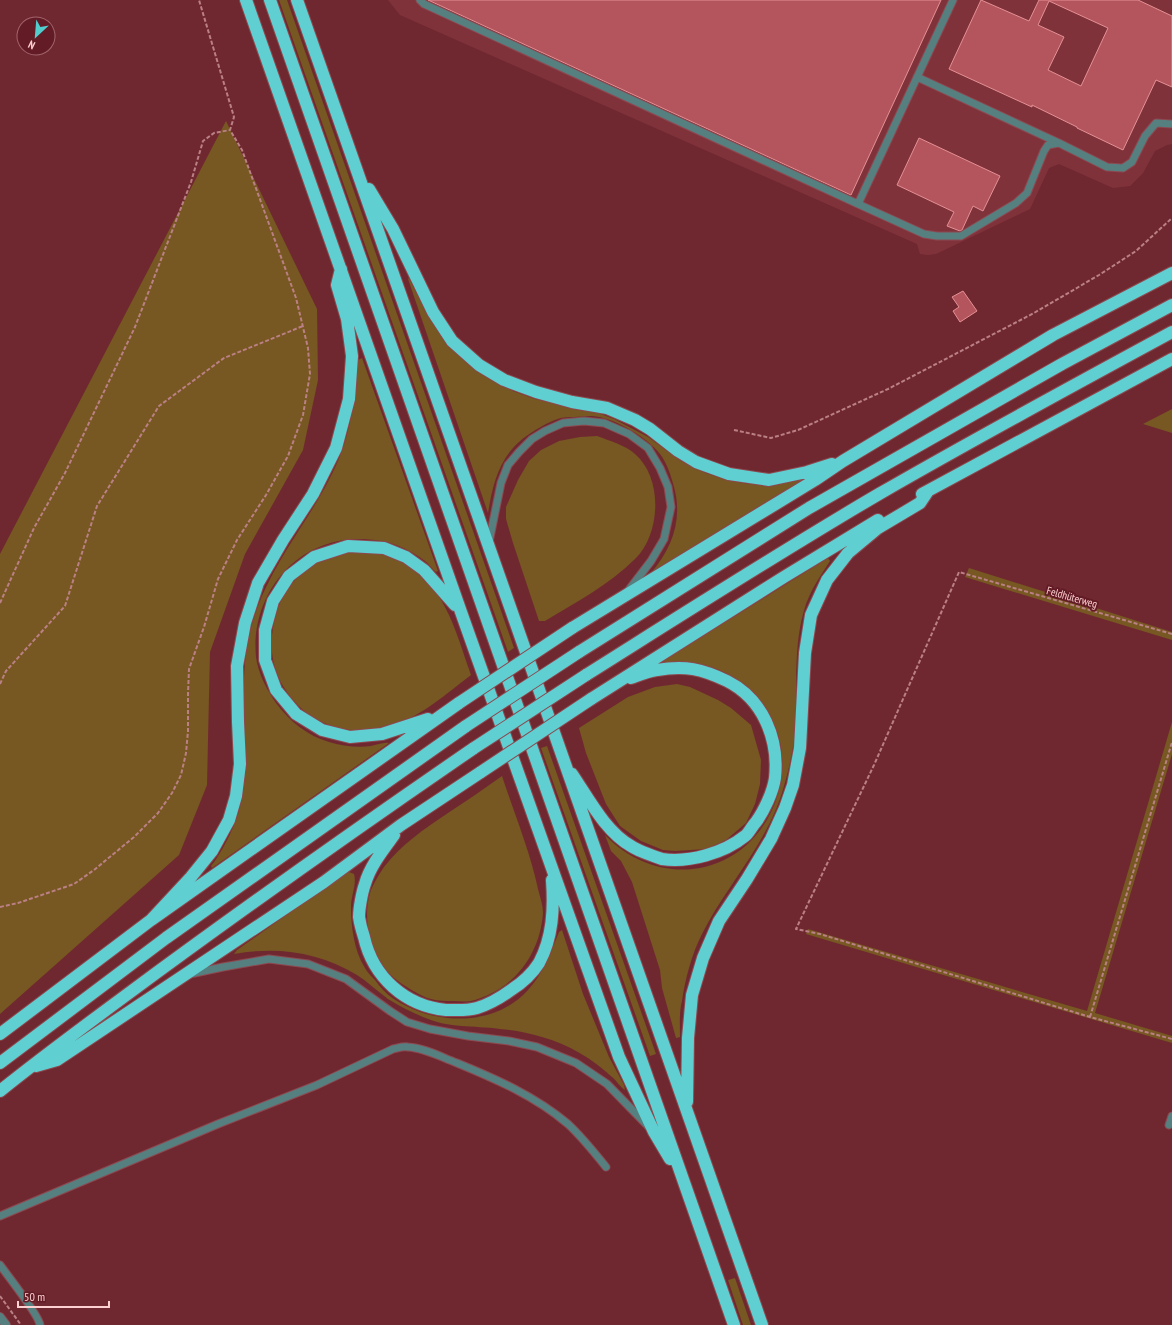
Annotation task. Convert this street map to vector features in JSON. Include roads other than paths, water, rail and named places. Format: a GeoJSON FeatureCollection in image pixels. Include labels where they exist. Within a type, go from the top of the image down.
{"type":"FeatureCollection","features":[{"type":"Feature","properties":{"kind":"highway"},"geometry":{"type":"LineString","coordinates":[[246,0],[619,1058],[654,1132],[684,1185]]}},
{"type":"Feature","properties":{"kind":"highway"},"geometry":{"type":"LineString","coordinates":[[270,0],[734,1325]]}},
{"type":"Feature","properties":{"kind":"highway"},"geometry":{"type":"LineString","coordinates":[[297,0],[762,1325]]}},
{"type":"Feature","properties":{"kind":"highway"},"geometry":{"type":"LineString","coordinates":[[355,165],[393,229],[433,312],[452,341],[479,365],[504,380],[536,392],[572,402],[607,408],[635,420],[696,462],[729,474],[769,480],[808,472],[843,461]]}},
{"type":"Feature","properties":{"kind":"highway"},"geometry":{"type":"LineString","coordinates":[[151,920],[191,877],[212,851],[229,820],[236,796],[240,764],[237,666],[245,623],[258,583],[283,540],[313,494],[336,448],[349,399],[352,356],[347,320],[337,285],[341,270]]}},
{"type":"Feature","properties":{"kind":"highway"},"geometry":{"type":"LineString","coordinates":[[0,1034],[151,920],[441,714],[572,628],[816,480],[843,461],[1053,335],[1172,273]]}},
{"type":"Feature","properties":{"kind":"highway"},"geometry":{"type":"LineString","coordinates":[[0,1063],[166,938],[466,726],[579,652],[809,508],[1062,364],[1172,305]]}},
{"type":"Feature","properties":{"kind":"highway"},"geometry":{"type":"LineString","coordinates":[[0,1091],[173,960],[308,863],[474,748],[586,675],[775,557],[879,495],[1038,404],[1172,332]]}},
{"type":"Feature","properties":{"kind":"highway"},"geometry":{"type":"LineString","coordinates":[[28,1069],[57,1060],[324,882],[400,826],[611,685],[784,577],[928,491],[1172,359]]}},
{"type":"Feature","properties":{"kind":"highway"},"geometry":{"type":"LineString","coordinates":[[686,1109],[688,1038],[692,995],[703,958],[719,921],[771,839],[785,808],[793,785],[800,748],[805,653],[811,615],[827,580],[848,553],[878,528],[920,503],[928,491]]}},
{"type":"Feature","properties":{"kind":"highway"},"geometry":{"type":"LineString","coordinates":[[441,714],[382,734],[350,737],[322,730],[296,714],[276,690],[266,660],[265,630],[273,601],[289,576],[314,557],[348,546],[384,548],[406,556],[424,570],[461,612]]}},
{"type":"Feature","properties":{"kind":"highway"},"geometry":{"type":"LineString","coordinates":[[562,758],[608,828],[631,846],[662,858],[693,859],[721,851],[746,836],[764,810],[775,779],[775,756],[771,734],[759,707],[738,686],[710,673],[687,668],[656,670],[611,685]]}},
{"type":"Feature","properties":{"kind":"highway"},"geometry":{"type":"LineString","coordinates":[[400,826],[377,858],[365,883],[359,916],[367,950],[378,972],[392,987],[413,1001],[435,1009],[475,1009],[497,1000],[525,980],[538,964],[546,946],[551,924],[553,903],[550,863]]}},
{"type":"Feature","properties":{"kind":"street"},"geometry":{"type":"LineString","coordinates":[[0,1317],[6,1325]]}},
{"type":"Feature","properties":{"kind":"lane"},"geometry":{"type":"LineString","coordinates":[[420,0],[424,4],[924,234],[937,236],[960,236],[1016,204],[1027,193],[1044,150],[1048,145],[1059,143]]}},
{"type":"Feature","properties":{"kind":"lane"},"geometry":{"type":"LineString","coordinates":[[858,204],[953,0]]}},
{"type":"Feature","properties":{"kind":"lane"},"geometry":{"type":"LineString","coordinates":[[917,77],[1107,167],[1123,168],[1132,162],[1145,136],[1156,123],[1172,124]]}},
{"type":"Feature","properties":{"kind":"lane"},"geometry":{"type":"LineString","coordinates":[[488,546],[501,483],[508,465],[519,452],[532,439],[545,431],[564,423],[584,421],[604,423],[629,434],[648,448],[660,468],[668,486],[670,508],[664,539],[651,561],[625,595]]}},
{"type":"Feature","properties":{"kind":"lane"},"geometry":{"type":"LineString","coordinates":[[184,976],[269,959],[308,964],[346,979],[407,1022],[430,1030],[509,1041],[538,1047],[576,1063],[607,1084],[654,1132]]}},
{"type":"Feature","properties":{"kind":"lane"},"geometry":{"type":"LineString","coordinates":[[0,1216],[218,1124],[317,1085],[393,1049],[406,1047],[424,1050],[492,1077],[523,1093],[541,1104],[568,1125],[590,1147],[606,1167]]}},
{"type":"Feature","properties":{"kind":"lane"},"geometry":{"type":"LineString","coordinates":[[1169,1125],[1172,1116]]}},
{"type":"Feature","properties":{"kind":"lane"},"geometry":{"type":"LineString","coordinates":[[0,1265],[35,1313],[40,1325]]}}]}
